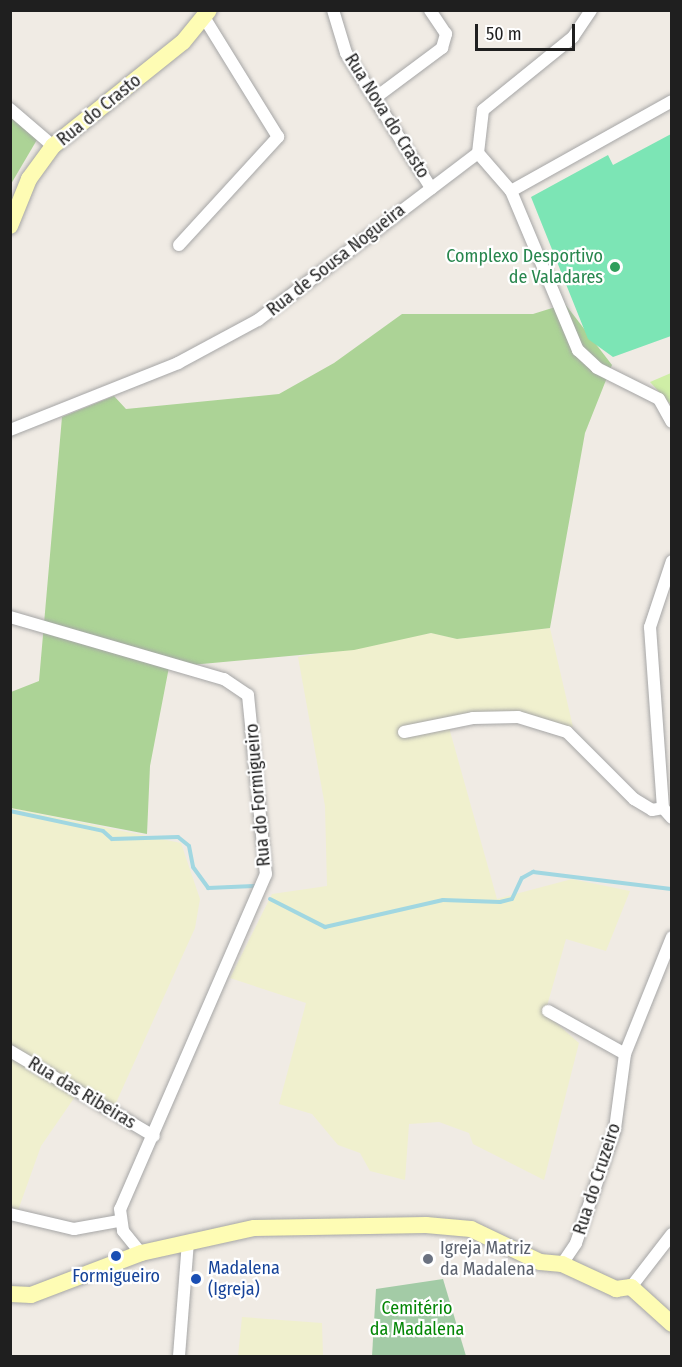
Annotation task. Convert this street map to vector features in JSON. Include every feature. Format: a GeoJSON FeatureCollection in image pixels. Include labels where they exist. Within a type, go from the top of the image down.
{"type":"FeatureCollection","features":[{"type":"Feature","properties":{"kind":"street","name":"Rua Nova do Crasto"},"geometry":{"type":"LineString","coordinates":[[333,10],[346,53],[431,188]]}},
{"type":"Feature","properties":{"kind":"street"},"geometry":{"type":"LineString","coordinates":[[375,99],[442,48],[446,34],[430,10]]}},
{"type":"Feature","properties":{"kind":"street"},"geometry":{"type":"LineString","coordinates":[[591,10],[573,37],[483,110],[478,153],[511,191],[578,350],[597,368],[660,399],[672,422]]}},
{"type":"Feature","properties":{"kind":"street"},"geometry":{"type":"LineString","coordinates":[[179,245],[278,137],[207,15]]}},
{"type":"Feature","properties":{"kind":"street","name":"Rua do Crasto"},"geometry":{"type":"LineString","coordinates":[[10,226],[29,179],[53,146],[207,15]]}},
{"type":"Feature","properties":{"kind":"street"},"geometry":{"type":"LineString","coordinates":[[511,191],[672,101]]}},
{"type":"Feature","properties":{"kind":"street"},"geometry":{"type":"LineString","coordinates":[[10,109],[53,146]]}},
{"type":"Feature","properties":{"kind":"street","name":"Rua de Sousa Nogueira"},"geometry":{"type":"LineString","coordinates":[[10,430],[178,363],[258,320],[478,153]]}},
{"type":"Feature","properties":{"kind":"street"},"geometry":{"type":"LineString","coordinates":[[404,732],[473,718],[518,717],[567,732],[634,799],[652,810],[667,813],[650,627],[672,561]]}},
{"type":"Feature","properties":{"kind":"street","name":"Rua do Formigueiro"},"geometry":{"type":"LineString","coordinates":[[10,617],[224,679],[248,695],[266,874],[153,1136],[138,1162],[119,1221]]}},
{"type":"Feature","properties":{"kind":"street","name":"Rua do Cruzeiro"},"geometry":{"type":"LineString","coordinates":[[562,1264],[576,1243],[615,1129],[625,1054],[672,937]]}},
{"type":"Feature","properties":{"kind":"street"},"geometry":{"type":"LineString","coordinates":[[549,1011],[625,1054]]}},
{"type":"Feature","properties":{"kind":"street","name":"Rua das Ribeiras"},"geometry":{"type":"LineString","coordinates":[[10,1051],[153,1136]]}},
{"type":"Feature","properties":{"kind":"street"},"geometry":{"type":"LineString","coordinates":[[10,1214],[74,1228],[119,1221],[141,1253]]}},
{"type":"Feature","properties":{"kind":"street"},"geometry":{"type":"LineString","coordinates":[[10,1294],[52,1289],[141,1253],[265,1227],[471,1229],[540,1262],[562,1264],[616,1289],[630,1287],[672,1234]]}},
{"type":"Feature","properties":{"kind":"street"},"geometry":{"type":"LineString","coordinates":[[179,1356],[188,1242]]}},
{"type":"Feature","properties":{"kind":"street"},"geometry":{"type":"LineString","coordinates":[[630,1287],[672,1324]]}},
{"type":"Feature","properties":{"kind":"green space"},"geometry":{"type":"Polygon","coordinates":[[[11,117],[38,138],[11,184],[11,117]]]}},
{"type":"Feature","properties":{"kind":"green space","name":"Complexo Desportivo de Valadares"},"geometry":{"type":"Polygon","coordinates":[[[671,134],[671,336],[613,357],[588,339],[531,197],[608,155],[613,165],[671,134]]]}},
{"type":"Feature","properties":{"kind":"green space"},"geometry":{"type":"Polygon","coordinates":[[[565,304],[612,365],[585,433],[550,628],[457,639],[431,633],[354,650],[169,667],[150,766],[147,834],[11,808],[11,692],[39,681],[62,417],[114,396],[126,409],[279,394],[334,363],[402,314],[533,314],[565,304]]]}},
{"type":"Feature","properties":{"kind":"green space"},"geometry":{"type":"Polygon","coordinates":[[[671,373],[671,405],[650,382],[671,373]]]}},
{"type":"Feature","properties":{"kind":"green space"},"geometry":{"type":"Polygon","coordinates":[[[550,628],[573,727],[487,713],[451,720],[450,731],[497,899],[572,879],[630,891],[606,951],[566,939],[545,1013],[579,1043],[544,1180],[473,1144],[469,1133],[439,1122],[409,1124],[405,1180],[370,1171],[360,1153],[338,1145],[312,1114],[279,1104],[306,1003],[230,978],[272,894],[327,886],[325,806],[298,657],[432,633],[457,639],[550,628]]]}},
{"type":"Feature","properties":{"kind":"green space"},"geometry":{"type":"Polygon","coordinates":[[[10,808],[181,843],[200,899],[195,928],[115,1105],[81,1088],[41,1146],[16,1216],[10,1215],[10,808]]]}},
{"type":"Feature","properties":{"kind":"green space","name":"Cemitério da Madalena"},"geometry":{"type":"Polygon","coordinates":[[[443,1279],[466,1356],[372,1356],[376,1289],[443,1279]]]}},
{"type":"Feature","properties":{"kind":"green space"},"geometry":{"type":"Polygon","coordinates":[[[242,1317],[322,1323],[323,1356],[238,1356],[242,1317]]]}},
{"type":"Feature","properties":{"kind":"waterway"},"geometry":{"type":"LineString","coordinates":[[10,811],[103,831],[112,839],[178,837],[189,846],[193,867],[208,888],[254,886]]}},
{"type":"Feature","properties":{"kind":"waterway"},"geometry":{"type":"LineString","coordinates":[[270,899],[325,927],[443,900],[500,902],[512,899],[522,878],[533,872],[671,889]]}},
{"type":"Feature","properties":{"kind":"place","name":"Complexo Desportivo de Valadares"},"geometry":{"type":"Point","coordinates":[615,267]}},
{"type":"Feature","properties":{"kind":"place","name":"Formigueiro"},"geometry":{"type":"Point","coordinates":[116,1256]}},
{"type":"Feature","properties":{"kind":"place","name":"Igreja Matriz da Madalena"},"geometry":{"type":"Point","coordinates":[428,1259]}},
{"type":"Feature","properties":{"kind":"place","name":"Madalena (Igreja)"},"geometry":{"type":"Point","coordinates":[196,1279]}}]}
